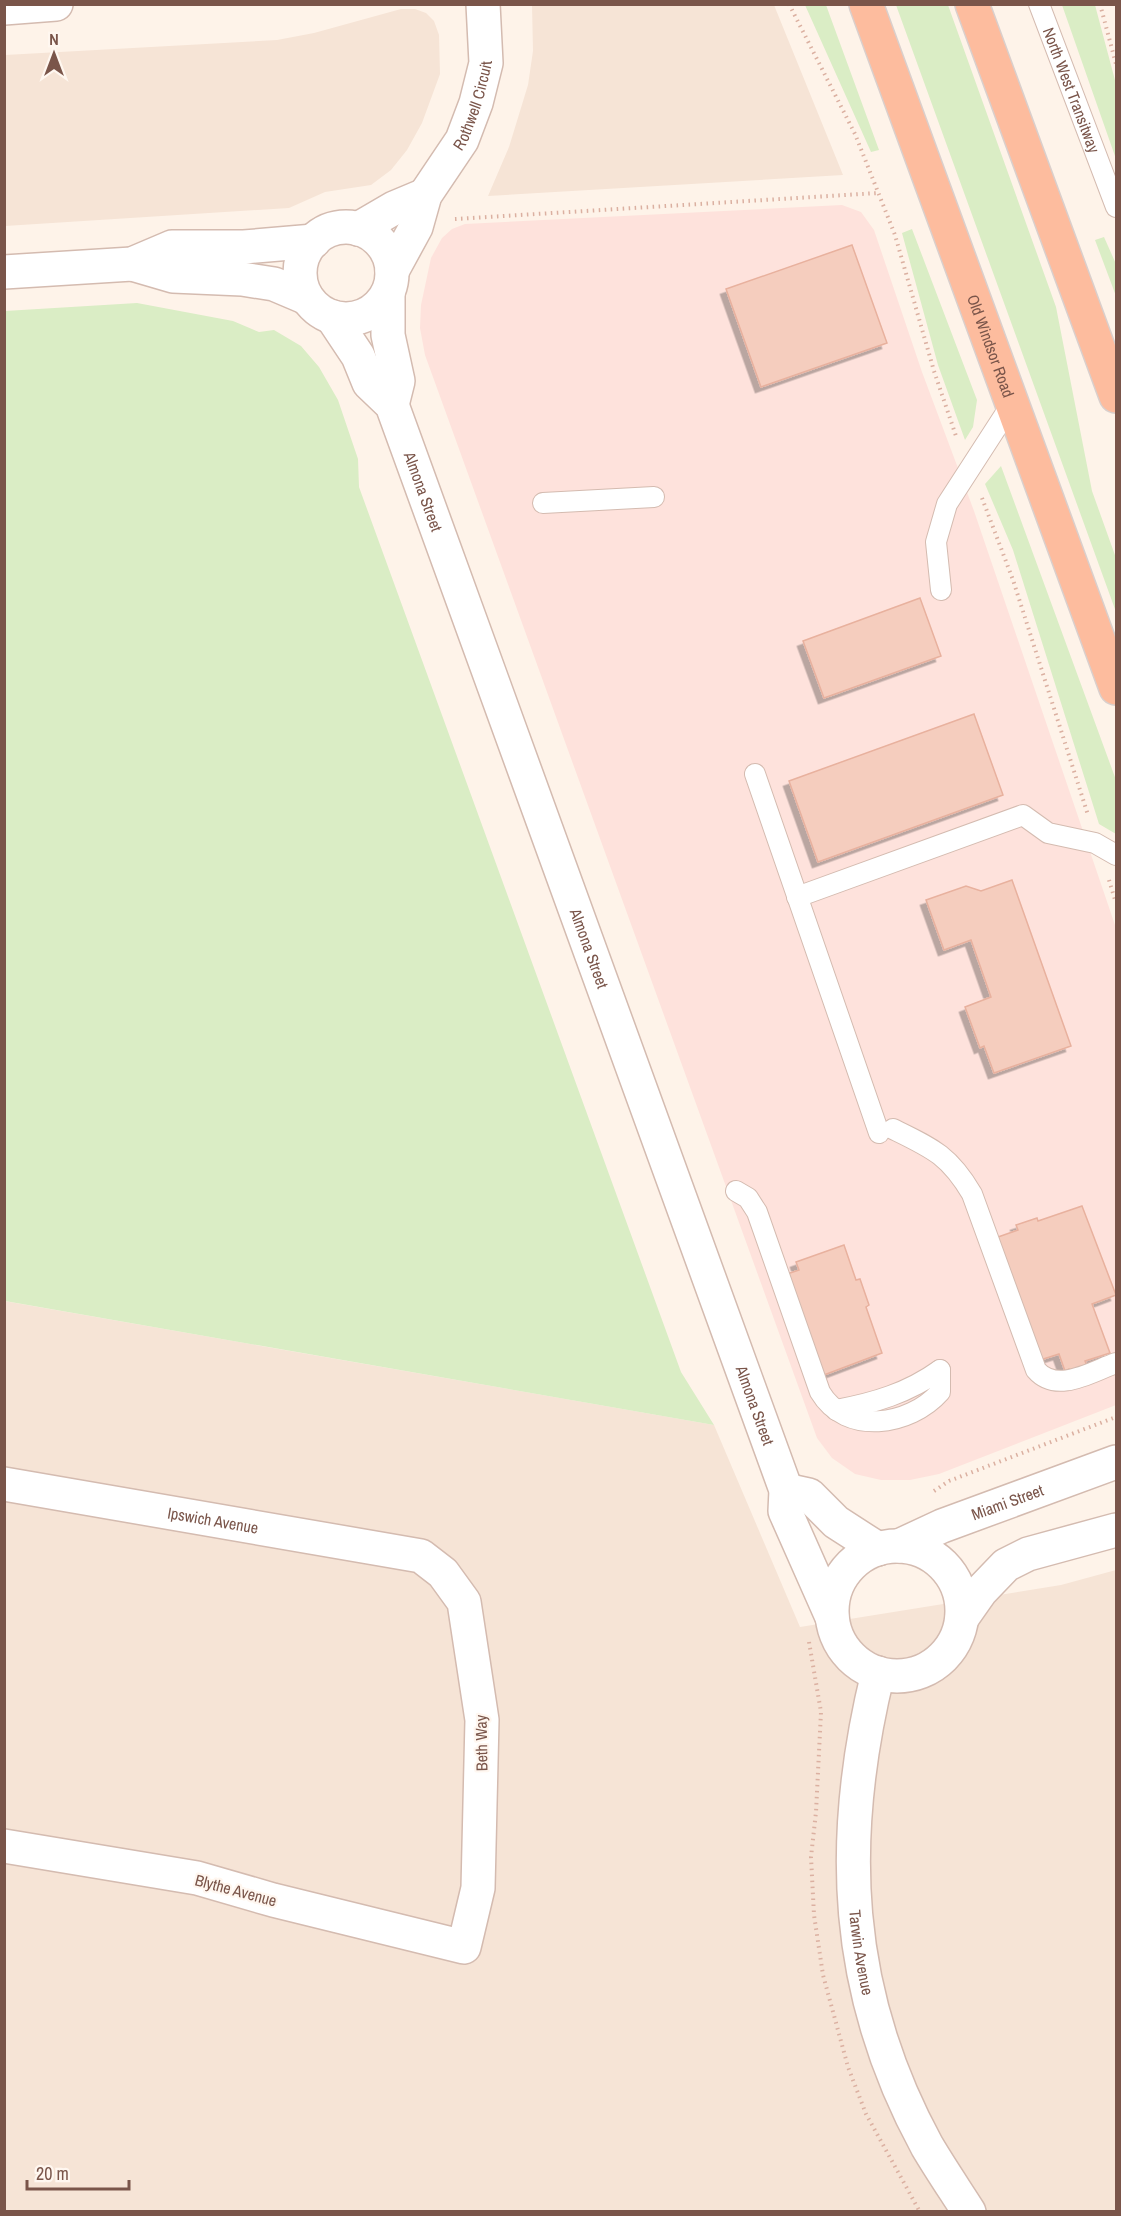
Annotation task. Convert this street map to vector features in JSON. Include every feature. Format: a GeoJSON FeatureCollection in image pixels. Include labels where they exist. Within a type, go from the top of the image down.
{"type":"FeatureCollection","features":[{"type":"Feature","properties":{"kind":"highway","name":"Old Windsor Road"},"geometry":{"type":"LineString","coordinates":[[866,4],[1116,688]]}},
{"type":"Feature","properties":{"kind":"highway"},"geometry":{"type":"LineString","coordinates":[[972,4],[1116,396]]}},
{"type":"Feature","properties":{"kind":"street"},"geometry":{"type":"LineString","coordinates":[[4,8],[56,4]]}},
{"type":"Feature","properties":{"kind":"street","name":"Rothwell Circuit"},"geometry":{"type":"LineString","coordinates":[[390,282],[416,227],[425,195],[462,140],[476,103],[486,63],[483,4]]}},
{"type":"Feature","properties":{"kind":"street"},"geometry":{"type":"LineString","coordinates":[[358,229],[394,208],[425,195]]}},
{"type":"Feature","properties":{"kind":"street"},"geometry":{"type":"LineString","coordinates":[[132,264],[173,276],[242,279],[274,284],[320,308],[347,319],[363,316],[373,311],[390,282],[384,246],[372,235],[358,229],[334,230],[314,241],[304,254],[300,268],[301,284],[320,308]]}},
{"type":"Feature","properties":{"kind":"street"},"geometry":{"type":"LineString","coordinates":[[4,272],[132,264],[172,247],[244,247],[314,241]]}},
{"type":"Feature","properties":{"kind":"street","name":"Almona Street"},"geometry":{"type":"LineString","coordinates":[[390,282],[388,335],[398,381],[393,405]]}},
{"type":"Feature","properties":{"kind":"street","name":"Almona Street"},"geometry":{"type":"LineString","coordinates":[[320,308],[358,356],[369,383],[393,405],[786,1490],[784,1511],[832,1617]]}},
{"type":"Feature","properties":{"kind":"street","name":"Miami Street"},"geometry":{"type":"LineString","coordinates":[[888,1547],[1116,1462]]}},
{"type":"Feature","properties":{"kind":"street","name":"Ipswich Avenue"},"geometry":{"type":"LineString","coordinates":[[4,1484],[421,1556]]}},
{"type":"Feature","properties":{"kind":"street"},"geometry":{"type":"LineString","coordinates":[[786,1490],[809,1495],[836,1522],[888,1547],[919,1550],[937,1559],[951,1574],[961,1595],[962,1618],[956,1640],[942,1658],[923,1671],[900,1676],[878,1673],[860,1664],[846,1652],[837,1635],[832,1617],[833,1597],[842,1576],[857,1559],[888,1547]]}},
{"type":"Feature","properties":{"kind":"street"},"geometry":{"type":"LineString","coordinates":[[962,1618],[981,1591],[1006,1565],[1028,1554],[1116,1530]]}},
{"type":"Feature","properties":{"kind":"street","name":"Beth Way"},"geometry":{"type":"LineString","coordinates":[[421,1556],[443,1573],[464,1602],[482,1720],[478,1888],[464,1947]]}},
{"type":"Feature","properties":{"kind":"street","name":"Tarwin Avenue"},"geometry":{"type":"LineString","coordinates":[[878,1673],[856,1777],[852,1876],[861,1965],[872,2009],[900,2088],[927,2146],[969,2211]]}},
{"type":"Feature","properties":{"kind":"street","name":"Blythe Avenue"},"geometry":{"type":"LineString","coordinates":[[4,1846],[197,1878],[273,1900],[464,1947]]}},
{"type":"Feature","properties":{"kind":"lane","name":"North West Transitway"},"geometry":{"type":"LineString","coordinates":[[1039,4],[1116,207]]}},
{"type":"Feature","properties":{"kind":"lane"},"geometry":{"type":"LineString","coordinates":[[941,590],[936,542],[947,504],[1012,402]]}},
{"type":"Feature","properties":{"kind":"lane"},"geometry":{"type":"LineString","coordinates":[[543,503],[654,497]]}},
{"type":"Feature","properties":{"kind":"lane"},"geometry":{"type":"LineString","coordinates":[[755,774],[797,897],[886,1131],[939,1152],[958,1171],[972,1194],[1036,1370],[1043,1379],[1052,1382],[1066,1381],[1116,1363]]}},
{"type":"Feature","properties":{"kind":"lane"},"geometry":{"type":"LineString","coordinates":[[797,897],[1023,815],[1048,833],[1095,843],[1116,855]]}},
{"type":"Feature","properties":{"kind":"lane"},"geometry":{"type":"LineString","coordinates":[[736,1191],[748,1198],[757,1212],[820,1392],[826,1403],[857,1421],[880,1422],[929,1404],[940,1392],[940,1370]]}},
{"type":"Feature","properties":{"kind":"path"},"geometry":{"type":"LineString","coordinates":[[789,4],[855,134],[895,236],[934,371],[969,469],[1013,580],[1116,903]]}},
{"type":"Feature","properties":{"kind":"path"},"geometry":{"type":"LineString","coordinates":[[1100,4],[1116,64]]}},
{"type":"Feature","properties":{"kind":"path"},"geometry":{"type":"LineString","coordinates":[[455,219],[878,193]]}},
{"type":"Feature","properties":{"kind":"path"},"geometry":{"type":"LineString","coordinates":[[931,1494],[949,1481],[1116,1417]]}},
{"type":"Feature","properties":{"kind":"shaded area"},"geometry":{"type":"Polygon","coordinates":[[[532,5],[774,5],[843,175],[488,196],[509,147],[528,85],[533,51],[532,5]]]}},
{"type":"Feature","properties":{"kind":"shaded area"},"geometry":{"type":"Polygon","coordinates":[[[401,9],[415,9],[426,13],[434,21],[439,35],[440,74],[422,123],[407,150],[391,170],[371,185],[325,192],[289,208],[5,226],[5,55],[277,40],[314,33],[401,9]]]}},
{"type":"Feature","properties":{"kind":"shaded area"},"geometry":{"type":"Polygon","coordinates":[[[842,205],[861,212],[874,230],[922,372],[974,511],[1116,928],[1116,1405],[939,1474],[910,1480],[881,1480],[855,1474],[832,1458],[817,1438],[425,355],[420,328],[421,305],[431,258],[442,238],[452,229],[465,224],[842,205]]]}},
{"type":"Feature","properties":{"kind":"shaded area"},"geometry":{"type":"Polygon","coordinates":[[[4,1301],[714,1425],[800,1627],[1061,1585],[1116,1570],[1116,2211],[5,2211],[4,1301]]]}},
{"type":"Feature","properties":{"kind":"green space"},"geometry":{"type":"Polygon","coordinates":[[[805,5],[826,5],[879,150],[871,152],[805,5]]]}},
{"type":"Feature","properties":{"kind":"green space"},"geometry":{"type":"Polygon","coordinates":[[[896,5],[948,5],[1056,307],[1092,491],[1116,558],[1116,612],[896,5]]]}},
{"type":"Feature","properties":{"kind":"green space"},"geometry":{"type":"Polygon","coordinates":[[[1062,5],[1095,5],[1116,84],[1116,159],[1062,5]]]}},
{"type":"Feature","properties":{"kind":"green space"},"geometry":{"type":"Polygon","coordinates":[[[912,229],[977,400],[973,427],[965,440],[938,365],[902,233],[912,229]]]}},
{"type":"Feature","properties":{"kind":"green space"},"geometry":{"type":"Polygon","coordinates":[[[1104,237],[1116,264],[1116,296],[1095,240],[1104,237]]]}},
{"type":"Feature","properties":{"kind":"green space"},"geometry":{"type":"Polygon","coordinates":[[[137,303],[233,321],[259,332],[274,330],[301,346],[319,367],[338,400],[358,459],[359,487],[681,1372],[714,1425],[5,1301],[5,311],[137,303]]]}},
{"type":"Feature","properties":{"kind":"green space"},"geometry":{"type":"Polygon","coordinates":[[[1001,466],[1116,780],[1116,834],[1099,824],[1013,550],[985,484],[1001,466]]]}},
{"type":"Feature","properties":{"kind":"building"},"geometry":{"type":"Polygon","coordinates":[[[852,245],[887,343],[761,387],[726,289],[852,245]]]}},
{"type":"Feature","properties":{"kind":"building"},"geometry":{"type":"Polygon","coordinates":[[[920,598],[941,656],[824,698],[803,641],[920,598]]]}},
{"type":"Feature","properties":{"kind":"building"},"geometry":{"type":"Polygon","coordinates":[[[974,714],[1003,795],[818,862],[789,781],[974,714]]]}},
{"type":"Feature","properties":{"kind":"building"},"geometry":{"type":"Polygon","coordinates":[[[1012,880],[1071,1046],[994,1073],[984,1046],[980,1048],[965,1007],[991,997],[971,940],[944,950],[926,900],[966,886],[981,891],[1012,880]]]}},
{"type":"Feature","properties":{"kind":"building"},"geometry":{"type":"Polygon","coordinates":[[[1082,1206],[1116,1295],[1092,1304],[1110,1353],[1085,1361],[1088,1369],[1071,1375],[1069,1369],[1065,1371],[1059,1354],[1034,1362],[998,1237],[1018,1230],[1016,1225],[1037,1218],[1038,1221],[1082,1206]]]}},
{"type":"Feature","properties":{"kind":"building"},"geometry":{"type":"Polygon","coordinates":[[[844,1245],[856,1280],[860,1279],[869,1305],[866,1307],[882,1353],[816,1378],[787,1274],[799,1270],[796,1262],[844,1245]]]}}]}
